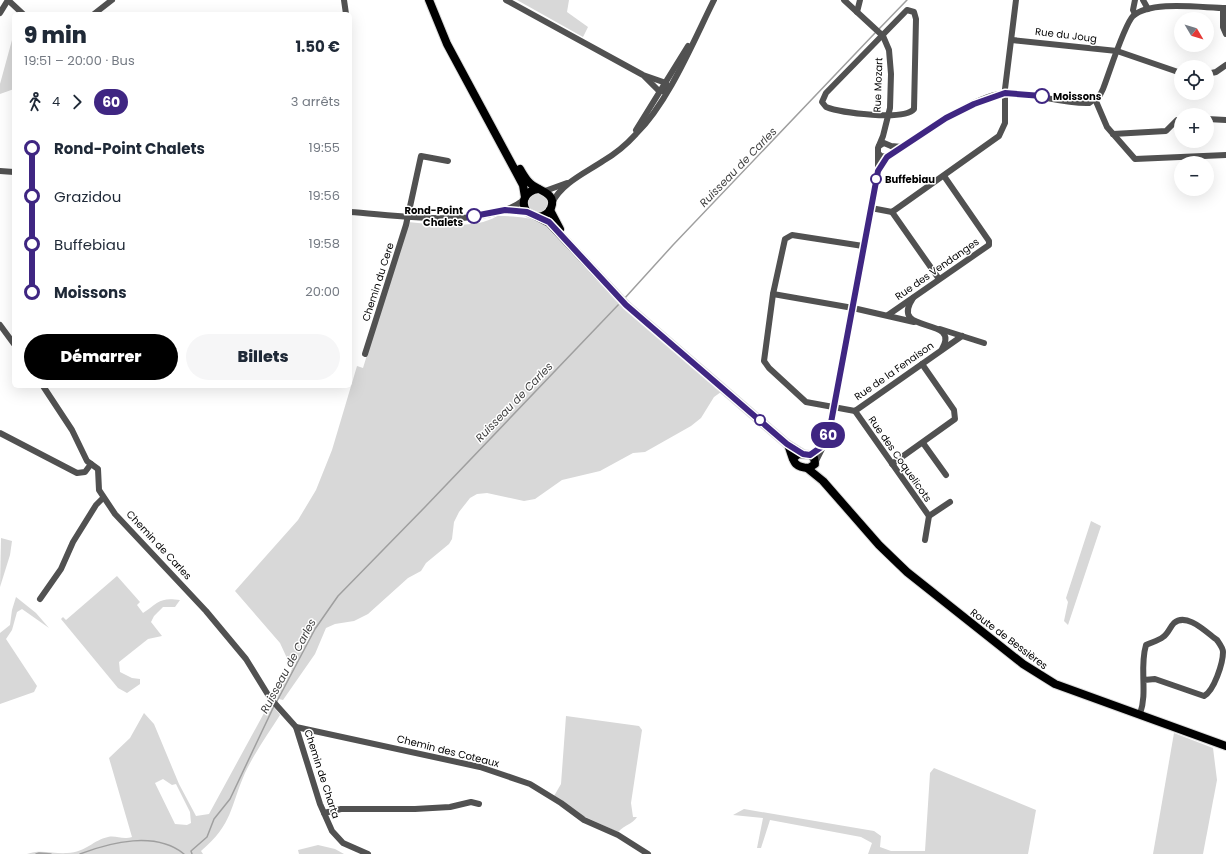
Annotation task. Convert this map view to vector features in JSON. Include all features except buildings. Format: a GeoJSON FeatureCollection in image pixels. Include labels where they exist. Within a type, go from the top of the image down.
{"type":"FeatureCollection","features":[{"type":"Feature","properties":{"kind":"main road","name":"Route de Bessières"},"geometry":{"type":"LineString","coordinates":[[428,0],[447,44],[473,94],[488,117],[523,185],[523,205],[527,212],[532,216],[549,222],[626,305],[787,444],[814,458],[815,464],[823,481]]}},
{"type":"Feature","properties":{"kind":"main road","name":"Route de Bessières"},"geometry":{"type":"LineString","coordinates":[[502,143],[528,181],[550,196],[551,206],[565,239]]}},
{"type":"Feature","properties":{"kind":"main road"},"geometry":{"type":"LineString","coordinates":[[524,198],[530,191],[541,190]]}},
{"type":"Feature","properties":{"kind":"main road"},"geometry":{"type":"LineString","coordinates":[[538,217],[546,214],[551,206]]}},
{"type":"Feature","properties":{"kind":"main road","name":"Route de Bessières"},"geometry":{"type":"LineString","coordinates":[[787,444],[796,465],[806,468],[823,481],[879,545],[907,572],[1023,664],[1055,684],[1226,746]]}},
{"type":"Feature","properties":{"kind":"main road"},"geometry":{"type":"LineString","coordinates":[[793,459],[798,454],[806,455]]}},
{"type":"Feature","properties":{"kind":"main road"},"geometry":{"type":"LineString","coordinates":[[806,468],[812,467],[815,464]]}},
{"type":"Feature","properties":{"kind":"street"},"geometry":{"type":"LineString","coordinates":[[97,12],[112,0]]}},
{"type":"Feature","properties":{"kind":"street"},"geometry":{"type":"LineString","coordinates":[[344,0],[346,12]]}},
{"type":"Feature","properties":{"kind":"street"},"geometry":{"type":"LineString","coordinates":[[506,0],[664,88]]}},
{"type":"Feature","properties":{"kind":"street"},"geometry":{"type":"LineString","coordinates":[[551,206],[558,193],[572,181],[605,160],[636,135],[648,121],[664,88],[703,22],[714,0]]}},
{"type":"Feature","properties":{"kind":"street"},"geometry":{"type":"LineString","coordinates":[[844,0],[883,36]]}},
{"type":"Feature","properties":{"kind":"street"},"geometry":{"type":"LineString","coordinates":[[857,12],[860,0]]}},
{"type":"Feature","properties":{"kind":"street"},"geometry":{"type":"LineString","coordinates":[[892,212],[999,136],[1005,123],[1005,93],[1016,0]]}},
{"type":"Feature","properties":{"kind":"street"},"geometry":{"type":"LineString","coordinates":[[1135,0],[1133,10],[1135,14]]}},
{"type":"Feature","properties":{"kind":"street"},"geometry":{"type":"LineString","coordinates":[[1143,0],[1148,9]]}},
{"type":"Feature","properties":{"kind":"street"},"geometry":{"type":"LineString","coordinates":[[0,13],[11,1],[21,12]]}},
{"type":"Feature","properties":{"kind":"street"},"geometry":{"type":"LineString","coordinates":[[878,171],[889,156],[946,118],[974,104],[1005,93],[1041,96],[1081,103],[1089,103],[1095,100],[1103,89],[1126,27],[1135,14],[1148,9],[1189,6],[1224,8],[1223,27],[1226,34]]}},
{"type":"Feature","properties":{"kind":"street"},"geometry":{"type":"LineString","coordinates":[[908,10],[911,10],[916,14],[914,109],[908,113],[888,116],[830,109],[822,102],[826,93],[908,10]]}},
{"type":"Feature","properties":{"kind":"street","name":"Rue Mozart"},"geometry":{"type":"LineString","coordinates":[[879,146],[888,116],[891,74],[888,44],[883,36]]}},
{"type":"Feature","properties":{"kind":"street","name":"Rue du Joug"},"geometry":{"type":"LineString","coordinates":[[1012,40],[1117,51],[1174,71]]}},
{"type":"Feature","properties":{"kind":"street"},"geometry":{"type":"LineString","coordinates":[[1214,72],[1226,65]]}},
{"type":"Feature","properties":{"kind":"street"},"geometry":{"type":"LineString","coordinates":[[643,75],[664,88]]}},
{"type":"Feature","properties":{"kind":"street"},"geometry":{"type":"LineString","coordinates":[[1095,100],[1107,127],[1135,158],[1226,155]]}},
{"type":"Feature","properties":{"kind":"street"},"geometry":{"type":"LineString","coordinates":[[1214,119],[1226,120]]}},
{"type":"Feature","properties":{"kind":"street"},"geometry":{"type":"LineString","coordinates":[[1113,134],[1166,132],[1174,123]]}},
{"type":"Feature","properties":{"kind":"street"},"geometry":{"type":"LineString","coordinates":[[883,136],[888,145],[889,156]]}},
{"type":"Feature","properties":{"kind":"street"},"geometry":{"type":"LineString","coordinates":[[815,464],[824,445],[834,408],[878,171],[879,146],[888,145],[902,147]]}},
{"type":"Feature","properties":{"kind":"street"},"geometry":{"type":"LineString","coordinates":[[879,154],[881,156],[889,156]]}},
{"type":"Feature","properties":{"kind":"street","name":"Chemin du Cere"},"geometry":{"type":"LineString","coordinates":[[365,354],[409,216],[421,156],[448,161]]}},
{"type":"Feature","properties":{"kind":"street"},"geometry":{"type":"LineString","coordinates":[[0,171],[12,172]]}},
{"type":"Feature","properties":{"kind":"street","name":"Rue des Vendanges"},"geometry":{"type":"LineString","coordinates":[[888,315],[989,245],[989,241],[944,176]]}},
{"type":"Feature","properties":{"kind":"street"},"geometry":{"type":"LineString","coordinates":[[541,190],[572,181]]}},
{"type":"Feature","properties":{"kind":"street"},"geometry":{"type":"LineString","coordinates":[[505,210],[524,198]]}},
{"type":"Feature","properties":{"kind":"street"},"geometry":{"type":"LineString","coordinates":[[871,208],[892,212],[939,279]]}},
{"type":"Feature","properties":{"kind":"street"},"geometry":{"type":"LineString","coordinates":[[352,212],[452,218],[480,215],[505,210],[527,212]]}},
{"type":"Feature","properties":{"kind":"street","name":"Rue de la Fenaison"},"geometry":{"type":"LineString","coordinates":[[863,246],[792,235],[787,236],[785,239],[773,294],[763,356],[766,365],[806,402],[855,411],[962,336]]}},
{"type":"Feature","properties":{"kind":"street"},"geometry":{"type":"LineString","coordinates":[[773,294],[888,315],[984,343]]}},
{"type":"Feature","properties":{"kind":"street"},"geometry":{"type":"LineString","coordinates":[[914,296],[909,312],[914,322]]}},
{"type":"Feature","properties":{"kind":"street"},"geometry":{"type":"LineString","coordinates":[[0,325],[12,341]]}},
{"type":"Feature","properties":{"kind":"street"},"geometry":{"type":"LineString","coordinates":[[939,329],[944,332],[946,339],[941,350]]}},
{"type":"Feature","properties":{"kind":"street"},"geometry":{"type":"LineString","coordinates":[[892,464],[955,419],[956,416],[954,410],[922,364]]}},
{"type":"Feature","properties":{"kind":"street","name":"Chemin de Carles"},"geometry":{"type":"LineString","coordinates":[[44,388],[72,430],[87,461],[99,471],[98,485],[103,498],[115,514],[226,634],[246,659],[272,701],[281,708]]}},
{"type":"Feature","properties":{"kind":"street","name":"Rue des Coquelicots"},"geometry":{"type":"LineString","coordinates":[[855,411],[929,516],[950,502]]}},
{"type":"Feature","properties":{"kind":"street"},"geometry":{"type":"LineString","coordinates":[[0,433],[77,473],[85,472],[91,464]]}},
{"type":"Feature","properties":{"kind":"street"},"geometry":{"type":"LineString","coordinates":[[923,443],[946,475]]}},
{"type":"Feature","properties":{"kind":"street"},"geometry":{"type":"LineString","coordinates":[[806,455],[824,445]]}},
{"type":"Feature","properties":{"kind":"street"},"geometry":{"type":"LineString","coordinates":[[40,598],[61,569],[73,542],[96,505],[103,498]]}},
{"type":"Feature","properties":{"kind":"street"},"geometry":{"type":"LineString","coordinates":[[925,540],[929,516]]}},
{"type":"Feature","properties":{"kind":"street"},"geometry":{"type":"LineString","coordinates":[[1140,714],[1144,701],[1144,680],[1142,668],[1146,645],[1153,640],[1162,638],[1174,623],[1180,619],[1189,621],[1217,640],[1223,651],[1214,686],[1210,694],[1204,696],[1154,679],[1144,680]]}},
{"type":"Feature","properties":{"kind":"street","name":"Chemin de Charta"},"geometry":{"type":"LineString","coordinates":[[281,708],[296,727],[330,829],[343,843],[368,854]]}},
{"type":"Feature","properties":{"kind":"street","name":"Chemin des Coteaux"},"geometry":{"type":"LineString","coordinates":[[296,727],[480,767],[530,784],[584,820],[618,836],[648,854]]}},
{"type":"Feature","properties":{"kind":"street"},"geometry":{"type":"LineString","coordinates":[[324,813],[341,809],[415,809],[450,807],[471,802],[479,804]]}},
{"type":"Feature","properties":{"kind":"shaded area"},"geometry":{"type":"Polygon","coordinates":[[[517,0],[569,0],[567,12],[588,27],[583,37],[517,0]]]}},
{"type":"Feature","properties":{"kind":"shaded area"},"geometry":{"type":"Polygon","coordinates":[[[12,40],[12,90],[0,94],[0,84],[12,40]]]}},
{"type":"Feature","properties":{"kind":"shaded area"},"geometry":{"type":"Polygon","coordinates":[[[537,192],[545,195],[548,203],[545,211],[537,214],[529,211],[526,203],[529,195],[537,192]]]}},
{"type":"Feature","properties":{"kind":"shaded area"},"geometry":{"type":"Polygon","coordinates":[[[497,216],[510,216],[522,217],[547,224],[612,297],[721,392],[714,397],[701,418],[691,426],[645,452],[633,453],[600,471],[562,480],[535,499],[524,501],[487,493],[477,494],[470,498],[459,512],[454,522],[452,539],[449,544],[426,563],[421,571],[408,578],[368,614],[354,621],[335,624],[326,628],[315,654],[283,700],[275,698],[292,669],[280,643],[235,591],[298,520],[316,490],[332,450],[350,388],[352,388],[357,366],[363,368],[408,222],[441,225],[466,225],[488,220],[497,216]]]}},
{"type":"Feature","properties":{"kind":"shaded area"},"geometry":{"type":"Polygon","coordinates":[[[1091,521],[1101,526],[1068,625],[1064,621],[1068,602],[1066,598],[1091,521]]]}},
{"type":"Feature","properties":{"kind":"shaded area"},"geometry":{"type":"Polygon","coordinates":[[[1,538],[12,541],[10,555],[0,587],[1,538]]]}},
{"type":"Feature","properties":{"kind":"shaded area"},"geometry":{"type":"Polygon","coordinates":[[[117,576],[140,602],[137,605],[143,613],[160,601],[168,599],[180,600],[175,607],[163,607],[154,616],[151,622],[162,636],[148,639],[119,662],[120,672],[132,678],[140,679],[140,684],[127,693],[118,688],[61,619],[63,617],[66,620],[117,576]]]}},
{"type":"Feature","properties":{"kind":"shaded area"},"geometry":{"type":"Polygon","coordinates":[[[16,597],[36,613],[49,628],[22,609],[17,612],[12,630],[6,639],[37,686],[34,692],[0,704],[0,633],[10,625],[16,597]]]}},
{"type":"Feature","properties":{"kind":"shaded area"},"geometry":{"type":"Polygon","coordinates":[[[270,702],[280,715],[249,765],[225,823],[219,832],[201,851],[203,854],[27,854],[37,852],[74,852],[108,837],[132,837],[109,758],[130,738],[144,713],[154,724],[179,784],[196,816],[209,814],[270,702]],[[163,779],[155,783],[175,824],[187,825],[191,823],[190,812],[176,784],[172,785],[163,779]]]}},
{"type":"Feature","properties":{"kind":"shaded area"},"geometry":{"type":"Polygon","coordinates":[[[566,716],[639,726],[642,730],[631,803],[633,817],[637,817],[618,832],[581,815],[554,796],[561,784],[566,716]]]}},
{"type":"Feature","properties":{"kind":"shaded area"},"geometry":{"type":"Polygon","coordinates":[[[1174,733],[1213,748],[1217,780],[1203,854],[1153,854],[1174,733]]]}},
{"type":"Feature","properties":{"kind":"shaded area"},"geometry":{"type":"Polygon","coordinates":[[[934,768],[1036,810],[1028,854],[868,854],[872,843],[861,837],[770,820],[761,848],[757,848],[763,818],[733,815],[744,809],[874,831],[881,836],[880,847],[891,851],[925,851],[930,773],[934,768]]]}},
{"type":"Feature","properties":{"kind":"shaded area"},"geometry":{"type":"Polygon","coordinates":[[[318,845],[335,849],[344,854],[299,854],[298,850],[318,845]]]}},
{"type":"Feature","properties":{"kind":"waterway","name":"Ruisseau de Carles"},"geometry":{"type":"LineString","coordinates":[[878,30],[907,0]]}},
{"type":"Feature","properties":{"kind":"waterway","name":"Ruisseau de Carles"},"geometry":{"type":"LineString","coordinates":[[624,299],[673,245],[875,33]]}},
{"type":"Feature","properties":{"kind":"waterway","name":"Ruisseau de Carles"},"geometry":{"type":"LineString","coordinates":[[276,703],[315,629],[338,596],[620,303]]}},
{"type":"Feature","properties":{"kind":"waterway","name":"Ruisseau de Carles"},"geometry":{"type":"LineString","coordinates":[[192,854],[191,851],[207,837],[214,819],[230,799],[274,706]]}},
{"type":"Feature","properties":{"kind":"waterway"},"geometry":{"type":"LineString","coordinates":[[80,854],[105,846],[133,841],[160,843],[173,847],[184,854]]}},
{"type":"Feature","properties":{"kind":"waterway"},"geometry":{"type":"LineString","coordinates":[[36,854],[51,854]]}},
{"type":"Feature","properties":{"kind":"bus line","name":"60"},"geometry":{"type":"LineString","coordinates":[[474,216],[505,210],[522,211],[549,222],[626,305],[787,444],[803,454],[810,455],[814,454],[824,445],[830,428],[853,308],[863,246],[878,171],[881,164],[887,157],[946,118],[974,104],[1005,93],[1042,96]]}},
{"type":"Feature","properties":{"kind":"place","name":"Moissons"},"geometry":{"type":"Point","coordinates":[1042,96]}},
{"type":"Feature","properties":{"kind":"place","name":"Buffebiau"},"geometry":{"type":"Point","coordinates":[876,179]}},
{"type":"Feature","properties":{"kind":"place","name":"Rond-Point Chalets"},"geometry":{"type":"Point","coordinates":[474,216]}}]}
